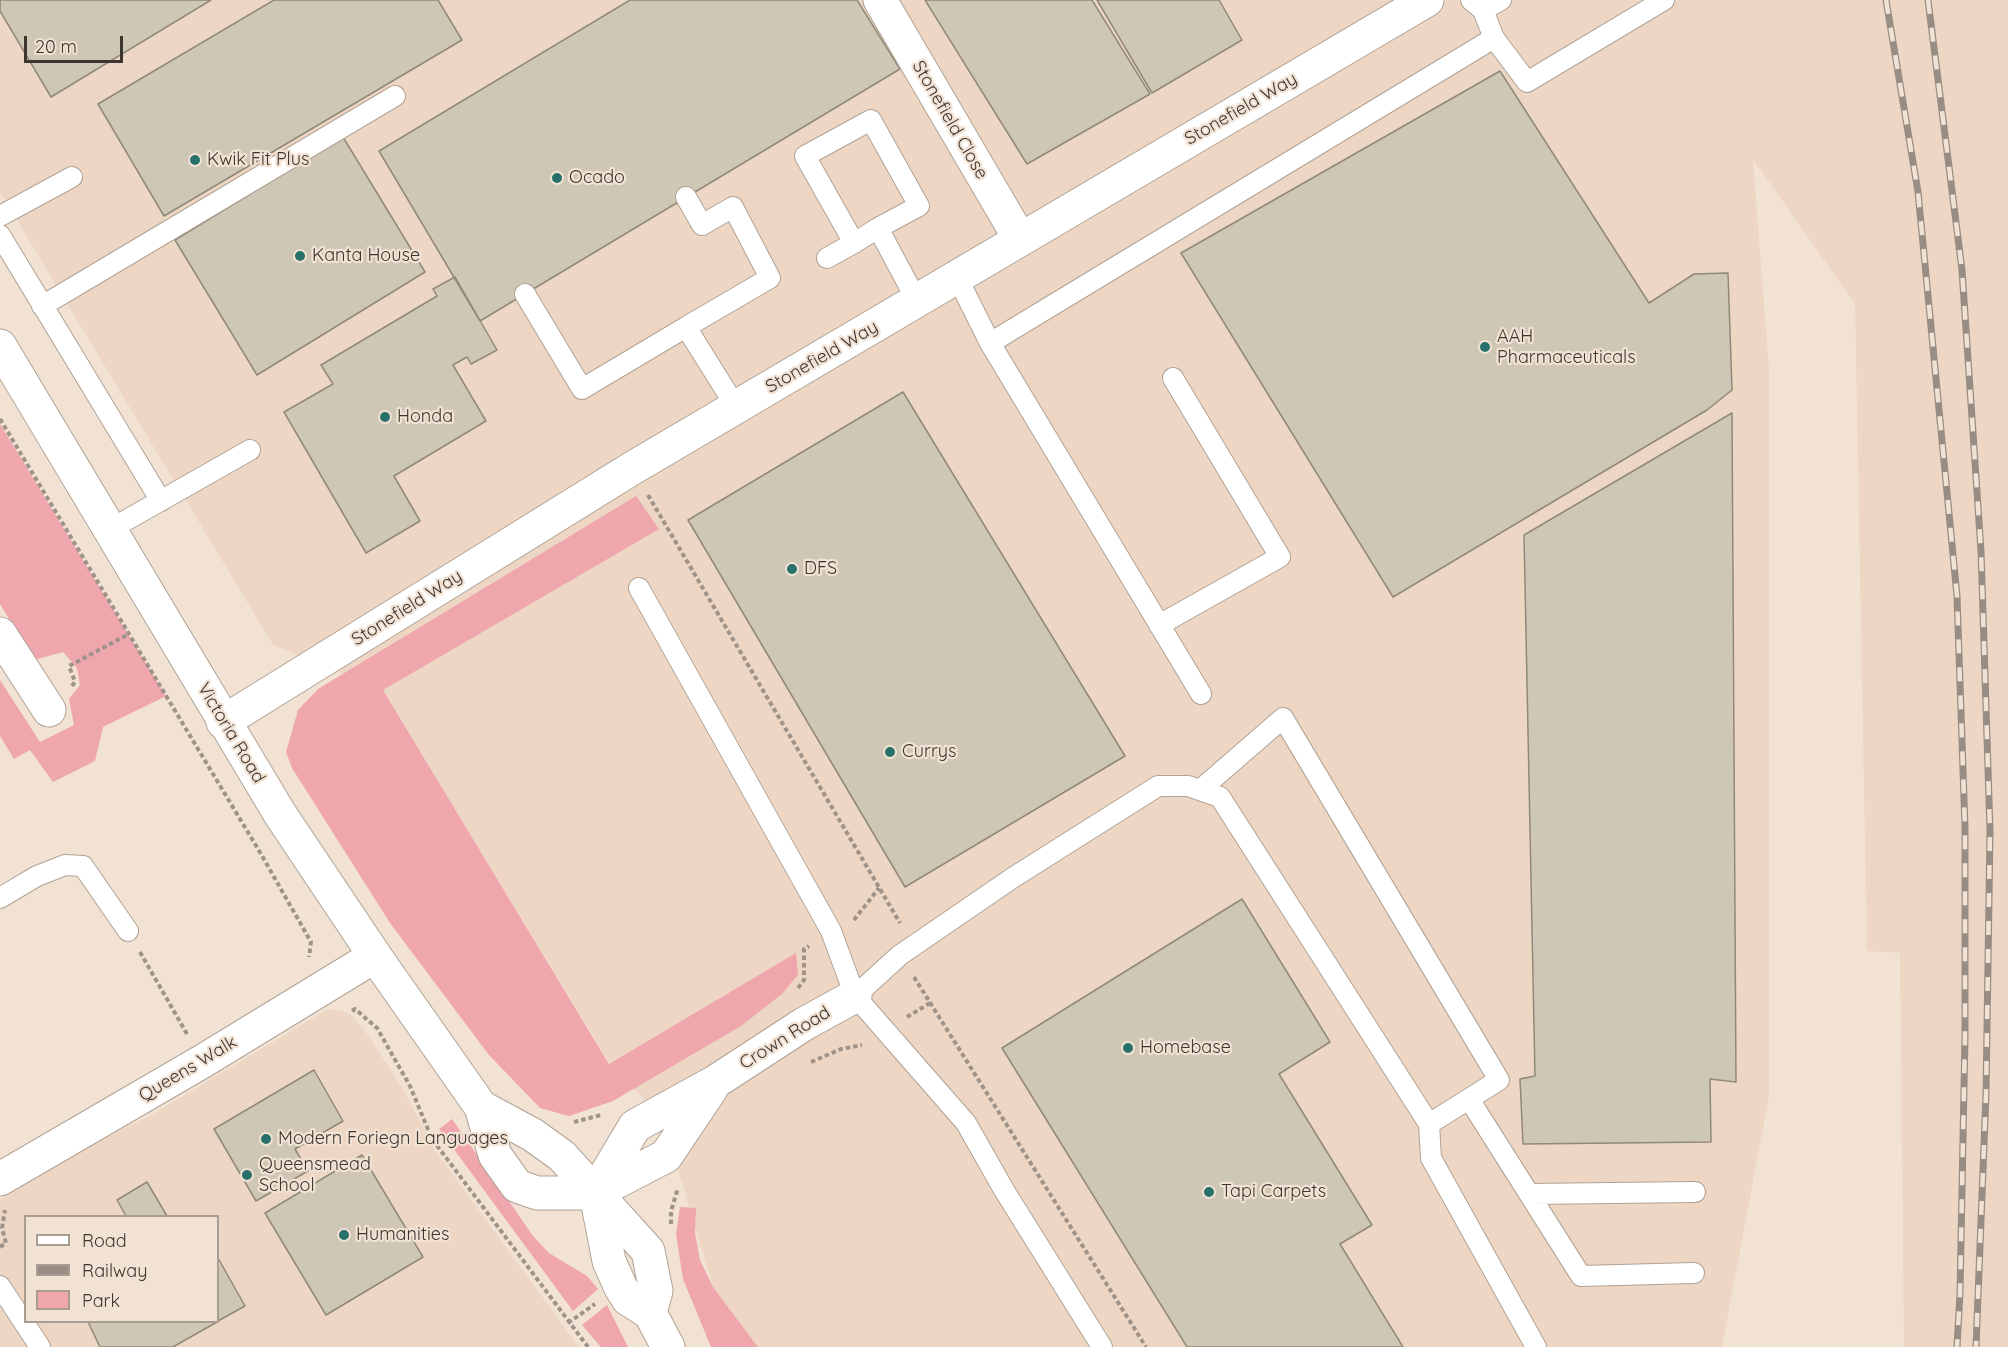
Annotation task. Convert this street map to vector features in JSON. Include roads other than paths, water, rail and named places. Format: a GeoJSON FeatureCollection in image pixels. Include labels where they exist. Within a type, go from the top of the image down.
{"type":"FeatureCollection","features":[{"type":"Feature","properties":{"kind":"street","name":"Stonefield Close"},"geometry":{"type":"LineString","coordinates":[[880,0],[1020,239]]}},
{"type":"Feature","properties":{"kind":"street","name":"Stonefield Way"},"geometry":{"type":"LineString","coordinates":[[223,722],[632,469],[1427,0]]}},
{"type":"Feature","properties":{"kind":"street","name":"Victoria Road"},"geometry":{"type":"LineString","coordinates":[[0,346],[280,814],[375,956],[481,1107],[495,1155],[518,1186],[537,1192],[596,1193]]}},
{"type":"Feature","properties":{"kind":"street"},"geometry":{"type":"LineString","coordinates":[[0,634],[49,710]]}},
{"type":"Feature","properties":{"kind":"street","name":"Queens Walk"},"geometry":{"type":"LineString","coordinates":[[7,1191],[203,1061],[375,956]]}},
{"type":"Feature","properties":{"kind":"street","name":"Crown Road"},"geometry":{"type":"LineString","coordinates":[[596,1193],[666,1156],[715,1082],[804,1024],[855,996]]}},
{"type":"Feature","properties":{"kind":"street","name":"Victoria Road"},"geometry":{"type":"LineString","coordinates":[[481,1107],[533,1135],[562,1156],[648,1251],[656,1291],[650,1313],[668,1347]]}},
{"type":"Feature","properties":{"kind":"lane"},"geometry":{"type":"LineString","coordinates":[[1501,0],[1477,5],[1494,38],[1527,82],[1664,0]]}},
{"type":"Feature","properties":{"kind":"lane"},"geometry":{"type":"LineString","coordinates":[[990,343],[1494,38]]}},
{"type":"Feature","properties":{"kind":"lane"},"geometry":{"type":"LineString","coordinates":[[42,306],[395,96]]}},
{"type":"Feature","properties":{"kind":"lane"},"geometry":{"type":"LineString","coordinates":[[827,258],[854,243],[878,228],[919,206],[871,120],[805,156],[854,243]]}},
{"type":"Feature","properties":{"kind":"lane"},"geometry":{"type":"LineString","coordinates":[[0,216],[72,177]]}},
{"type":"Feature","properties":{"kind":"lane"},"geometry":{"type":"LineString","coordinates":[[525,294],[582,389],[770,278],[733,207],[702,225],[686,197]]}},
{"type":"Feature","properties":{"kind":"lane"},"geometry":{"type":"LineString","coordinates":[[878,228],[917,301]]}},
{"type":"Feature","properties":{"kind":"lane"},"geometry":{"type":"LineString","coordinates":[[0,235],[161,501]]}},
{"type":"Feature","properties":{"kind":"lane"},"geometry":{"type":"LineString","coordinates":[[957,277],[990,343],[1201,694]]}},
{"type":"Feature","properties":{"kind":"lane"},"geometry":{"type":"LineString","coordinates":[[686,327],[736,407]]}},
{"type":"Feature","properties":{"kind":"lane"},"geometry":{"type":"LineString","coordinates":[[1159,625],[1281,557],[1173,378]]}},
{"type":"Feature","properties":{"kind":"lane"},"geometry":{"type":"LineString","coordinates":[[108,530],[250,450]]}},
{"type":"Feature","properties":{"kind":"lane"},"geometry":{"type":"LineString","coordinates":[[639,588],[831,931],[855,996],[966,1123],[1004,1190],[1102,1347]]}},
{"type":"Feature","properties":{"kind":"lane"},"geometry":{"type":"LineString","coordinates":[[1200,790],[1283,718],[1499,1080],[1429,1124]]}},
{"type":"Feature","properties":{"kind":"lane"},"geometry":{"type":"LineString","coordinates":[[855,996],[900,955],[1024,871],[1158,786],[1188,786],[1220,797],[1429,1124],[1431,1158],[1536,1347]]}},
{"type":"Feature","properties":{"kind":"lane"},"geometry":{"type":"LineString","coordinates":[[0,898],[37,876],[65,865],[83,866],[128,931]]}},
{"type":"Feature","properties":{"kind":"lane"},"geometry":{"type":"LineString","coordinates":[[1469,1099],[1581,1276],[1694,1273]]}},
{"type":"Feature","properties":{"kind":"lane"},"geometry":{"type":"LineString","coordinates":[[1530,1194],[1695,1192]]}},
{"type":"Feature","properties":{"kind":"lane"},"geometry":{"type":"LineString","coordinates":[[0,1286],[24,1323]]}},
{"type":"Feature","properties":{"kind":"lane"},"geometry":{"type":"LineString","coordinates":[[24,1323],[40,1347]]}},
{"type":"Feature","properties":{"kind":"railway"},"geometry":{"type":"LineString","coordinates":[[1886,0],[1918,192],[1957,596],[1965,828],[1965,1036],[1957,1347]]}},
{"type":"Feature","properties":{"kind":"railway"},"geometry":{"type":"LineString","coordinates":[[1928,0],[1962,270],[1981,551],[1990,831],[1986,1094],[1976,1347]]}},
{"type":"Feature","properties":{"kind":"place","name":"Kwik Fit Plus"},"geometry":{"type":"Point","coordinates":[195,160]}},
{"type":"Feature","properties":{"kind":"place","name":"Ocado"},"geometry":{"type":"Point","coordinates":[557,178]}},
{"type":"Feature","properties":{"kind":"place","name":"Kanta House"},"geometry":{"type":"Point","coordinates":[300,256]}},
{"type":"Feature","properties":{"kind":"place","name":"AAH Pharmaceuticals"},"geometry":{"type":"Point","coordinates":[1485,347]}},
{"type":"Feature","properties":{"kind":"place","name":"Honda"},"geometry":{"type":"Point","coordinates":[385,417]}},
{"type":"Feature","properties":{"kind":"place","name":"DFS"},"geometry":{"type":"Point","coordinates":[792,569]}},
{"type":"Feature","properties":{"kind":"place","name":"Currys"},"geometry":{"type":"Point","coordinates":[890,752]}},
{"type":"Feature","properties":{"kind":"place","name":"Homebase"},"geometry":{"type":"Point","coordinates":[1128,1048]}},
{"type":"Feature","properties":{"kind":"place","name":"Modern Foriegn Languages"},"geometry":{"type":"Point","coordinates":[266,1139]}},
{"type":"Feature","properties":{"kind":"place","name":"Queensmead School"},"geometry":{"type":"Point","coordinates":[247,1175]}},
{"type":"Feature","properties":{"kind":"place","name":"Tapi Carpets"},"geometry":{"type":"Point","coordinates":[1209,1192]}},
{"type":"Feature","properties":{"kind":"place","name":"Humanities"},"geometry":{"type":"Point","coordinates":[344,1235]}}]}
